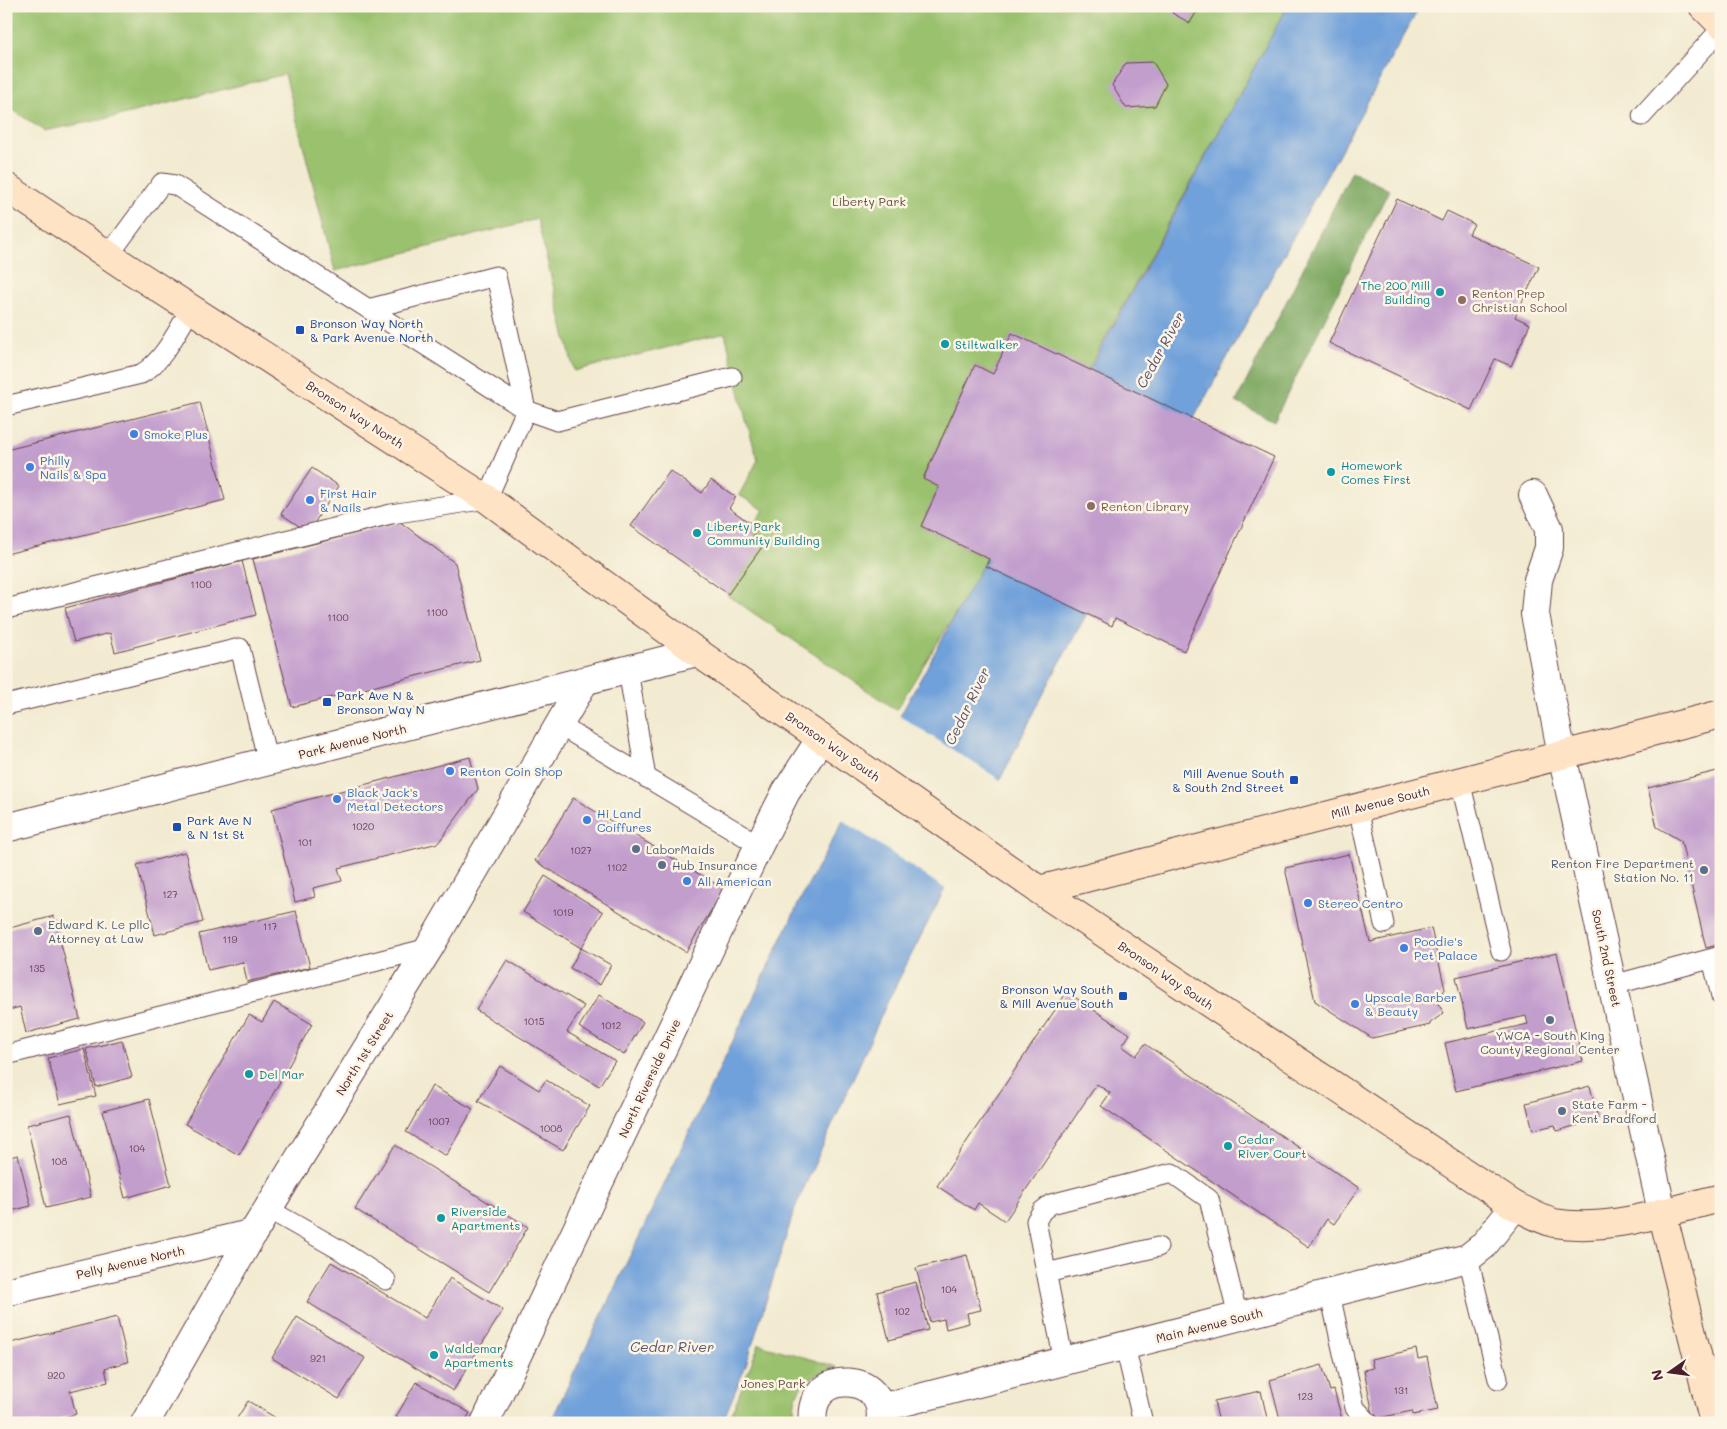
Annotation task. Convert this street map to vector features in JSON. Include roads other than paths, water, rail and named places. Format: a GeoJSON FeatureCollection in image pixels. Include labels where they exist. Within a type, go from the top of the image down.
{"type":"FeatureCollection","features":[{"type":"Feature","properties":{"kind":"main road"},"geometry":{"type":"LineString","coordinates":[[1703,6],[1721,24]]}},
{"type":"Feature","properties":{"kind":"main road","name":"Bronson Way North"},"geometry":{"type":"LineString","coordinates":[[6,187],[191,309],[487,499],[697,652]]}},
{"type":"Feature","properties":{"kind":"main road","name":"Bronson Way South"},"geometry":{"type":"LineString","coordinates":[[697,652],[1035,887],[1515,1206],[1552,1222],[1589,1225],[1624,1222],[1662,1212]]}},
{"type":"Feature","properties":{"kind":"main road","name":"Mill Avenue South"},"geometry":{"type":"LineString","coordinates":[[1035,887],[1358,808],[1721,714]]}},
{"type":"Feature","properties":{"kind":"main road"},"geometry":{"type":"LineString","coordinates":[[1662,1212],[1721,1198]]}},
{"type":"Feature","properties":{"kind":"main road","name":"South 2nd Street"},"geometry":{"type":"LineString","coordinates":[[1662,1212],[1714,1423]]}},
{"type":"Feature","properties":{"kind":"street","name":"South 2nd Street"},"geometry":{"type":"LineString","coordinates":[[1533,495],[1549,529],[1548,548],[1538,580],[1534,614],[1562,755],[1662,1212]]}},
{"type":"Feature","properties":{"kind":"street","name":"Park Avenue North"},"geometry":{"type":"LineString","coordinates":[[6,828],[697,652]]}},
{"type":"Feature","properties":{"kind":"street","name":"North 1st Street"},"geometry":{"type":"LineString","coordinates":[[145,1423],[253,1233],[429,948],[584,682]]}},
{"type":"Feature","properties":{"kind":"street","name":"North Riverside Drive"},"geometry":{"type":"LineString","coordinates":[[485,1423],[759,845],[786,792],[821,738]]}},
{"type":"Feature","properties":{"kind":"street","name":"Main Avenue South"},"geometry":{"type":"LineString","coordinates":[[814,1423],[814,1403],[828,1387],[838,1382],[860,1384],[876,1398],[880,1416],[1064,1362],[1468,1258],[1476,1255],[1515,1206]]}},
{"type":"Feature","properties":{"kind":"street","name":"Pelly Avenue North"},"geometry":{"type":"LineString","coordinates":[[6,1292],[253,1233]]}},
{"type":"Feature","properties":{"kind":"lane"},"geometry":{"type":"LineString","coordinates":[[1642,116],[1721,29]]}},
{"type":"Feature","properties":{"kind":"lane"},"geometry":{"type":"LineString","coordinates":[[109,255],[162,182],[175,185],[526,410],[557,422],[732,377]]}},
{"type":"Feature","properties":{"kind":"lane"},"geometry":{"type":"LineString","coordinates":[[6,609],[391,514],[487,499],[526,410],[496,276],[368,308]]}},
{"type":"Feature","properties":{"kind":"lane"},"geometry":{"type":"LineString","coordinates":[[6,406],[141,374],[150,368],[163,352],[191,309]]}},
{"type":"Feature","properties":{"kind":"lane"},"geometry":{"type":"LineString","coordinates":[[6,705],[240,648],[268,762]]}},
{"type":"Feature","properties":{"kind":"lane"},"geometry":{"type":"LineString","coordinates":[[628,670],[646,778]]}},
{"type":"Feature","properties":{"kind":"lane"},"geometry":{"type":"LineString","coordinates":[[559,725],[759,845]]}},
{"type":"Feature","properties":{"kind":"lane"},"geometry":{"type":"LineString","coordinates":[[1460,782],[1500,951]]}},
{"type":"Feature","properties":{"kind":"lane"},"geometry":{"type":"LineString","coordinates":[[1358,808],[1384,924]]}},
{"type":"Feature","properties":{"kind":"lane"},"geometry":{"type":"LineString","coordinates":[[6,1054],[429,948]]}},
{"type":"Feature","properties":{"kind":"lane"},"geometry":{"type":"LineString","coordinates":[[1613,985],[1716,958],[1721,996]]}},
{"type":"Feature","properties":{"kind":"lane"},"geometry":{"type":"LineString","coordinates":[[1064,1362],[1036,1221],[1046,1207],[1051,1204],[1172,1173],[1210,1199],[1238,1318]]}},
{"type":"Feature","properties":{"kind":"lane"},"geometry":{"type":"LineString","coordinates":[[268,1209],[340,1250],[386,1280]]}},
{"type":"Feature","properties":{"kind":"lane"},"geometry":{"type":"LineString","coordinates":[[1046,1273],[1158,1246]]}},
{"type":"Feature","properties":{"kind":"lane"},"geometry":{"type":"LineString","coordinates":[[1468,1258],[1498,1379]]}},
{"type":"Feature","properties":{"kind":"lane"},"geometry":{"type":"LineString","coordinates":[[1330,1294],[1355,1408],[1369,1423]]}},
{"type":"Feature","properties":{"kind":"lane"},"geometry":{"type":"LineString","coordinates":[[1125,1346],[1143,1423]]}},
{"type":"Feature","properties":{"kind":"water","name":"Cedar River"},"geometry":{"type":"Polygon","coordinates":[[[1288,6],[1420,6],[1051,679],[887,1003],[795,1208],[746,1365],[722,1423],[550,1423],[804,892],[1288,6]]]}},
{"type":"Feature","properties":{"kind":"place","name":"The 200 Mill Building"},"geometry":{"type":"Point","coordinates":[1440,292]}},
{"type":"Feature","properties":{"kind":"place","name":"Renton Prep Christian School"},"geometry":{"type":"Point","coordinates":[1462,300]}},
{"type":"Feature","properties":{"kind":"place","name":"Bronson Way North & Park Avenue North"},"geometry":{"type":"Point","coordinates":[300,330]}},
{"type":"Feature","properties":{"kind":"place","name":"Stiltwalker"},"geometry":{"type":"Point","coordinates":[945,344]}},
{"type":"Feature","properties":{"kind":"place","name":"Smoke Plus"},"geometry":{"type":"Point","coordinates":[134,434]}},
{"type":"Feature","properties":{"kind":"place","name":"Philly Nails & Spa"},"geometry":{"type":"Point","coordinates":[30,467]}},
{"type":"Feature","properties":{"kind":"place","name":"Homework Comes First"},"geometry":{"type":"Point","coordinates":[1331,472]}},
{"type":"Feature","properties":{"kind":"place","name":"First Hair & Nails"},"geometry":{"type":"Point","coordinates":[310,500]}},
{"type":"Feature","properties":{"kind":"place","name":"Renton Library"},"geometry":{"type":"Point","coordinates":[1091,506]}},
{"type":"Feature","properties":{"kind":"place","name":"Liberty Park Community Building"},"geometry":{"type":"Point","coordinates":[697,533]}},
{"type":"Feature","properties":{"kind":"place","name":"Park Ave N & Bronson Way N"},"geometry":{"type":"Point","coordinates":[327,702]}},
{"type":"Feature","properties":{"kind":"place","name":"Renton Coin Shop"},"geometry":{"type":"Point","coordinates":[450,771]}},
{"type":"Feature","properties":{"kind":"place","name":"Mill Avenue South & South 2nd Street"},"geometry":{"type":"Point","coordinates":[1294,780]}},
{"type":"Feature","properties":{"kind":"place","name":"Black Jack's Metal Detectors"},"geometry":{"type":"Point","coordinates":[337,799]}},
{"type":"Feature","properties":{"kind":"place","name":"Hi Land Coiffures"},"geometry":{"type":"Point","coordinates":[587,820]}},
{"type":"Feature","properties":{"kind":"place","name":"Park Ave N & N 1st St"},"geometry":{"type":"Point","coordinates":[177,827]}},
{"type":"Feature","properties":{"kind":"place","name":"LaborMaids"},"geometry":{"type":"Point","coordinates":[636,849]}},
{"type":"Feature","properties":{"kind":"place","name":"Hub Insurance"},"geometry":{"type":"Point","coordinates":[662,865]}},
{"type":"Feature","properties":{"kind":"place","name":"Renton Fire Department Station No. 11"},"geometry":{"type":"Point","coordinates":[1704,870]}},
{"type":"Feature","properties":{"kind":"place","name":"All American"},"geometry":{"type":"Point","coordinates":[687,881]}},
{"type":"Feature","properties":{"kind":"place","name":"Stereo Centro"},"geometry":{"type":"Point","coordinates":[1308,903]}},
{"type":"Feature","properties":{"kind":"place","name":"Edward K. Le pllc Attorney at Law"},"geometry":{"type":"Point","coordinates":[38,931]}},
{"type":"Feature","properties":{"kind":"place","name":"Poodie's Pet Palace"},"geometry":{"type":"Point","coordinates":[1404,948]}},
{"type":"Feature","properties":{"kind":"place","name":"Bronson Way South & Mill Avenue South"},"geometry":{"type":"Point","coordinates":[1123,996]}},
{"type":"Feature","properties":{"kind":"place","name":"Upscale Barber & Beauty"},"geometry":{"type":"Point","coordinates":[1355,1004]}},
{"type":"Feature","properties":{"kind":"place","name":"YWCA - South King County Regional Center"},"geometry":{"type":"Point","coordinates":[1550,1020]}},
{"type":"Feature","properties":{"kind":"place","name":"Del Mar"},"geometry":{"type":"Point","coordinates":[249,1074]}},
{"type":"Feature","properties":{"kind":"place","name":"State Farm - Kent Bradford"},"geometry":{"type":"Point","coordinates":[1562,1111]}},
{"type":"Feature","properties":{"kind":"place","name":"Cedar River Court"},"geometry":{"type":"Point","coordinates":[1228,1146]}},
{"type":"Feature","properties":{"kind":"place","name":"Riverside Apartments"},"geometry":{"type":"Point","coordinates":[441,1218]}},
{"type":"Feature","properties":{"kind":"place","name":"Waldemar Apartments"},"geometry":{"type":"Point","coordinates":[434,1355]}},
{"type":"Feature","properties":{"kind":"park label","name":"Liberty Park"},"geometry":{"type":"Point","coordinates":[869,201]}},
{"type":"Feature","properties":{"kind":"park label","name":"Jones Park"},"geometry":{"type":"Point","coordinates":[773,1383]}}]}
